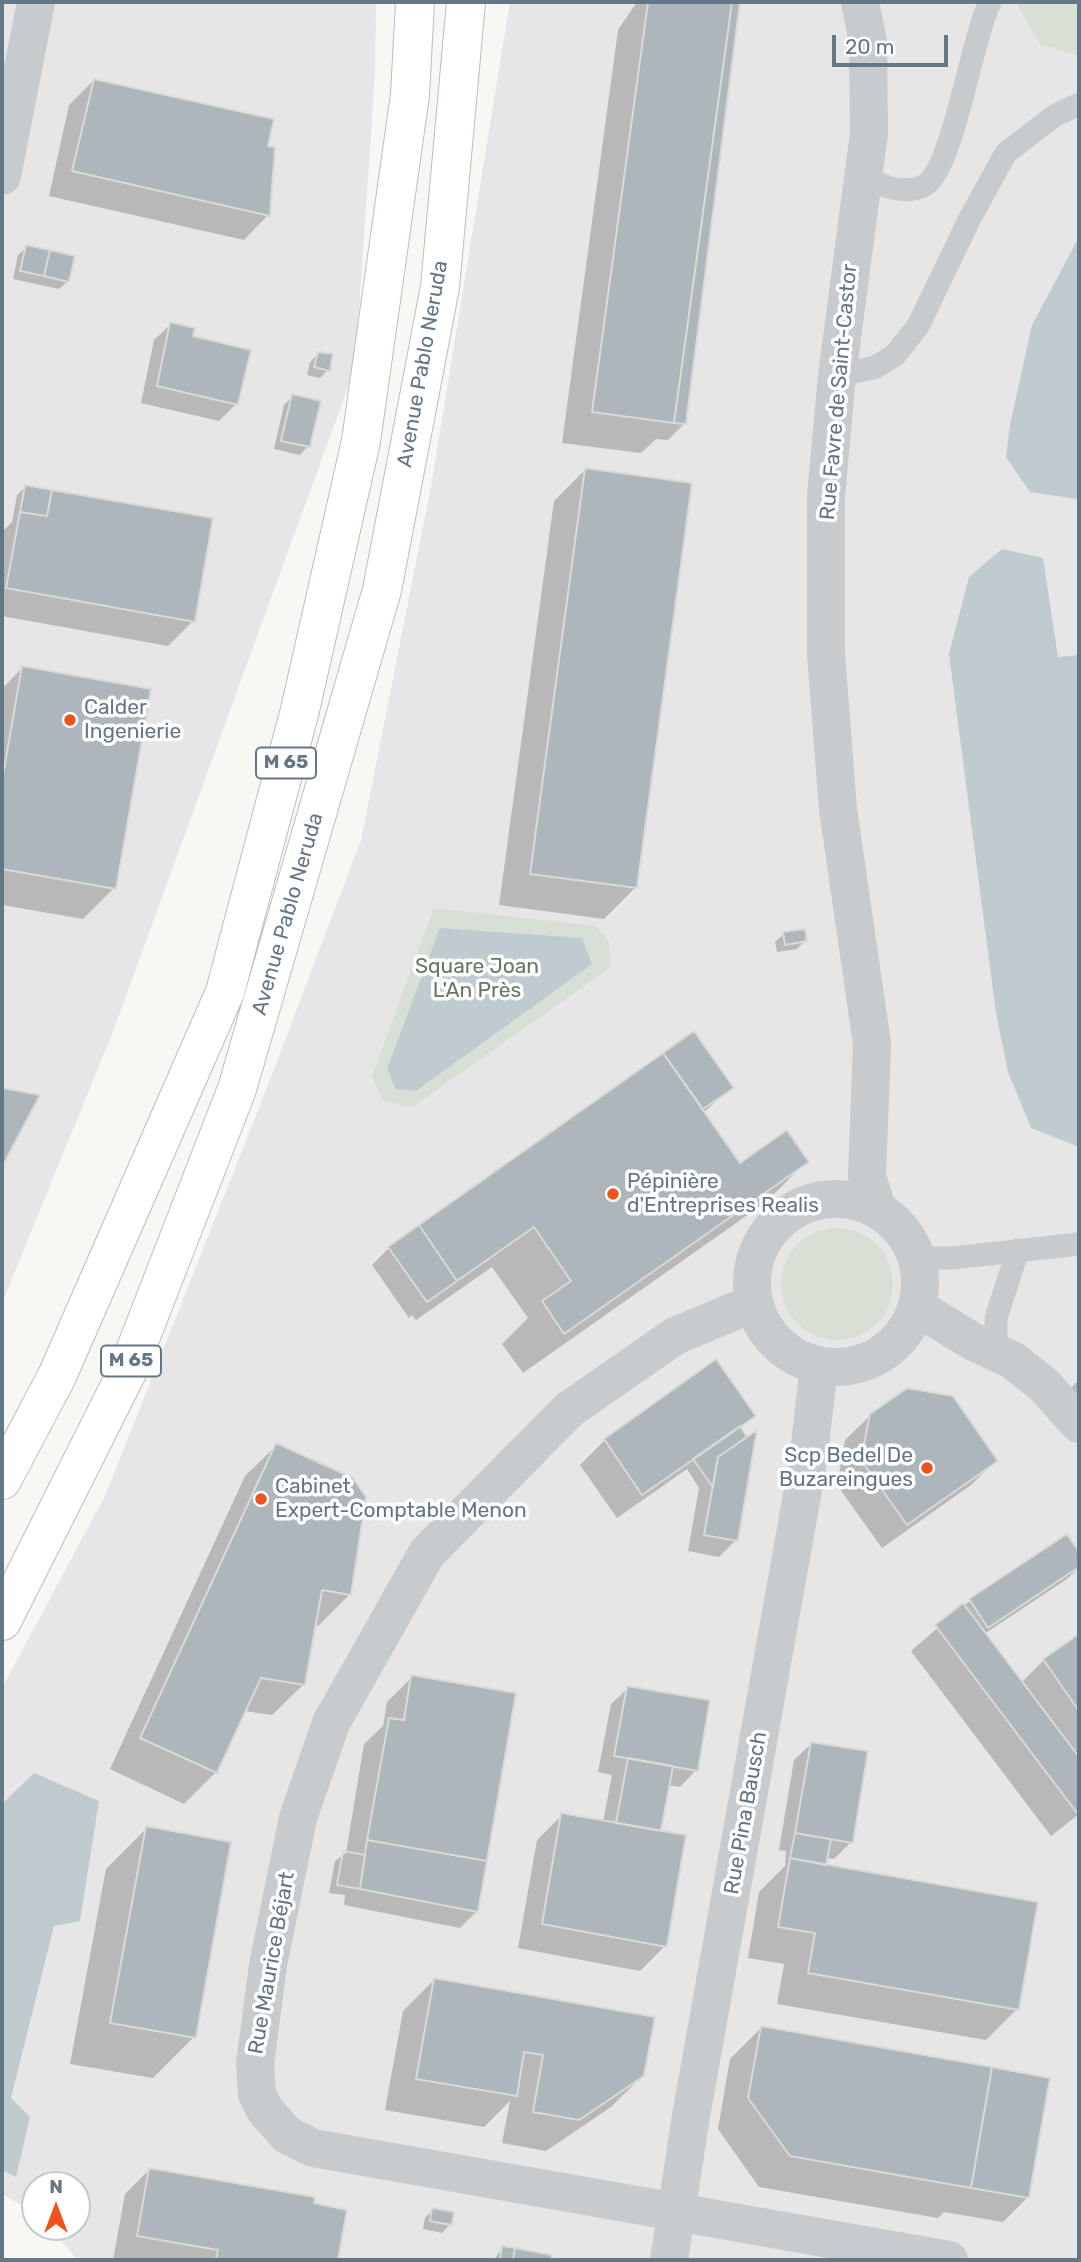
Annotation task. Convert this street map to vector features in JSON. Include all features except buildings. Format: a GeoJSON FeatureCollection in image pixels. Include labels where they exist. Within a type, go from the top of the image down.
{"type":"FeatureCollection","features":[{"type":"Feature","properties":{"kind":"main road","name":"Avenue Pablo Neruda"},"geometry":{"type":"LineString","coordinates":[[2,1480],[57,1376],[225,992],[300,710],[361,442],[410,95],[415,2]]}},
{"type":"Feature","properties":{"kind":"main road","name":"Avenue Pablo Neruda"},"geometry":{"type":"LineString","coordinates":[[2,1621],[127,1372],[237,1089],[382,590],[440,287],[466,2]]}},
{"type":"Feature","properties":{"kind":"street"},"geometry":{"type":"LineString","coordinates":[[2,176],[36,2]]}},
{"type":"Feature","properties":{"kind":"street","name":"Rue Favre de Saint-Castor"},"geometry":{"type":"LineString","coordinates":[[860,2],[868,42],[871,85],[869,133],[837,376],[826,496],[826,654],[838,809],[872,1044],[867,1117],[867,1176],[877,1209]]}},
{"type":"Feature","properties":{"kind":"street","name":"Rue Favre de Saint-Castor"},"geometry":{"type":"LineString","coordinates":[[824,1200],[867,1117]]}},
{"type":"Feature","properties":{"kind":"street"},"geometry":{"type":"LineString","coordinates":[[840,1198],[877,1209],[894,1222],[908,1238],[918,1258],[922,1283],[918,1308],[907,1330],[890,1349],[869,1361],[844,1367],[819,1366],[797,1357],[777,1344],[763,1325],[754,1303],[751,1279],[762,1241],[788,1213],[805,1204],[840,1198]]}},
{"type":"Feature","properties":{"kind":"street","name":"Rue Maurice Béjart"},"geometry":{"type":"LineString","coordinates":[[754,1303],[675,1336],[570,1409],[427,1553],[331,1723],[298,1818],[268,1965],[255,2064],[257,2094],[265,2110],[287,2135],[313,2148],[949,2260]]}},
{"type":"Feature","properties":{"kind":"street"},"geometry":{"type":"LineString","coordinates":[[918,1308],[972,1341],[1012,1360],[1044,1385],[1079,1424]]}},
{"type":"Feature","properties":{"kind":"street","name":"Rue Pina Bausch"},"geometry":{"type":"LineString","coordinates":[[668,2260],[806,1474],[819,1366]]}},
{"type":"Feature","properties":{"kind":"lane"},"geometry":{"type":"LineString","coordinates":[[862,177],[886,187],[909,189],[925,185],[937,173],[989,3]]}},
{"type":"Feature","properties":{"kind":"lane"},"geometry":{"type":"LineString","coordinates":[[837,376],[876,367],[895,355],[918,326],[971,216],[1006,153],[1054,116],[1079,104]]}},
{"type":"Feature","properties":{"kind":"lane"},"geometry":{"type":"LineString","coordinates":[[918,1258],[952,1258],[1079,1244]]}},
{"type":"Feature","properties":{"kind":"lane"},"geometry":{"type":"LineString","coordinates":[[996,1352],[996,1318],[1017,1251]]}},
{"type":"Feature","properties":{"kind":"shaded area"},"geometry":{"type":"Polygon","coordinates":[[[2,2],[376,2],[375,75],[355,368],[112,1034],[2,1303],[2,2]]]}},
{"type":"Feature","properties":{"kind":"shaded area"},"geometry":{"type":"Polygon","coordinates":[[[510,2],[1079,2],[1079,2260],[78,2260],[61,2241],[91,2241],[91,2171],[21,2171],[21,2205],[2,2194],[2,1688],[105,1496],[265,1093],[361,840],[431,487],[510,2]]]}},
{"type":"Feature","properties":{"kind":"shaded area"},"geometry":{"type":"Polygon","coordinates":[[[1079,237],[1077,499],[1030,492],[1006,457],[1010,425],[1032,325],[1079,237]]]}},
{"type":"Feature","properties":{"kind":"shaded area"},"geometry":{"type":"Polygon","coordinates":[[[1002,549],[1043,558],[1058,657],[1079,655],[1079,1147],[1031,1128],[1008,1072],[996,1013],[949,654],[969,577],[1002,549]]]}},
{"type":"Feature","properties":{"kind":"shaded area","name":"Square Joan L'An Près"},"geometry":{"type":"Polygon","coordinates":[[[440,928],[582,938],[592,964],[416,1091],[396,1089],[387,1069],[440,928]]]}},
{"type":"Feature","properties":{"kind":"shaded area"},"geometry":{"type":"Polygon","coordinates":[[[34,1773],[99,1801],[80,1921],[54,1926],[11,2098],[30,2117],[16,2177],[2,2170],[2,1804],[34,1773]]]}},
{"type":"Feature","properties":{"kind":"green space"},"geometry":{"type":"Polygon","coordinates":[[[1021,2],[1079,2],[1079,56],[1040,44],[1018,6],[1021,2]]]}},
{"type":"Feature","properties":{"kind":"green space","name":"Square Joan L'An Près"},"geometry":{"type":"Polygon","coordinates":[[[434,908],[596,926],[609,942],[611,967],[411,1108],[382,1100],[372,1076],[434,908]]]}},
{"type":"Feature","properties":{"kind":"green space"},"geometry":{"type":"Polygon","coordinates":[[[837,1228],[858,1232],[877,1244],[889,1263],[893,1284],[889,1305],[877,1324],[858,1336],[837,1340],[816,1336],[797,1324],[785,1305],[781,1284],[785,1263],[797,1244],[816,1232],[837,1228]]]}},
{"type":"Feature","properties":{"kind":"place","name":"Calder Ingenierie"},"geometry":{"type":"Point","coordinates":[70,720]}},
{"type":"Feature","properties":{"kind":"place","name":"Pépinière d'Entreprises Realis"},"geometry":{"type":"Point","coordinates":[613,1194]}},
{"type":"Feature","properties":{"kind":"place","name":"Scp Bedel De Buzareingues"},"geometry":{"type":"Point","coordinates":[927,1468]}},
{"type":"Feature","properties":{"kind":"place","name":"Cabinet Expert-Comptable Menon"},"geometry":{"type":"Point","coordinates":[261,1499]}}]}
